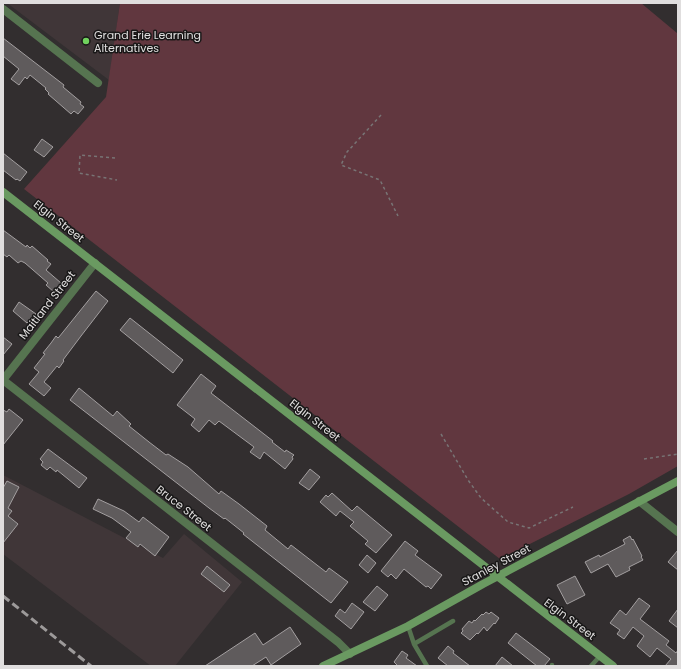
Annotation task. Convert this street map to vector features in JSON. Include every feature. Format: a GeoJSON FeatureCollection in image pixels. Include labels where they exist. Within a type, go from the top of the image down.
{"type":"FeatureCollection","features":[{"type":"Feature","properties":{"kind":"main road","name":"Elgin Street"},"geometry":{"type":"LineString","coordinates":[[3,192],[613,666]]}},
{"type":"Feature","properties":{"kind":"main road","name":"Stanley Street"},"geometry":{"type":"LineString","coordinates":[[323,666],[337,663],[350,654],[408,626],[678,481]]}},
{"type":"Feature","properties":{"kind":"street"},"geometry":{"type":"LineString","coordinates":[[3,9],[98,83]]}},
{"type":"Feature","properties":{"kind":"street","name":"Maitland Street"},"geometry":{"type":"LineString","coordinates":[[3,380],[94,262]]}},
{"type":"Feature","properties":{"kind":"street","name":"Bruce Street"},"geometry":{"type":"LineString","coordinates":[[3,380],[332,637],[350,654]]}},
{"type":"Feature","properties":{"kind":"street"},"geometry":{"type":"LineString","coordinates":[[639,501],[678,532]]}},
{"type":"Feature","properties":{"kind":"lane"},"geometry":{"type":"LineString","coordinates":[[414,644],[453,621]]}},
{"type":"Feature","properties":{"kind":"lane"},"geometry":{"type":"LineString","coordinates":[[408,626],[414,644],[427,666]]}},
{"type":"Feature","properties":{"kind":"lane"},"geometry":{"type":"LineString","coordinates":[[591,666],[600,656]]}},
{"type":"Feature","properties":{"kind":"path"},"geometry":{"type":"LineString","coordinates":[[382,116],[347,152],[341,165],[380,180],[398,216]]}},
{"type":"Feature","properties":{"kind":"path"},"geometry":{"type":"LineString","coordinates":[[115,158],[80,155],[79,173],[117,180]]}},
{"type":"Feature","properties":{"kind":"path"},"geometry":{"type":"LineString","coordinates":[[441,434],[472,486],[482,498],[508,522],[529,528],[573,507]]}},
{"type":"Feature","properties":{"kind":"path"},"geometry":{"type":"LineString","coordinates":[[644,459],[678,454]]}},
{"type":"Feature","properties":{"kind":"shaded area","name":"Grand Erie Learning Alternatives"},"geometry":{"type":"Polygon","coordinates":[[[7,3],[120,3],[109,80],[7,3]]]}},
{"type":"Feature","properties":{"kind":"shaded area"},"geometry":{"type":"Polygon","coordinates":[[[120,3],[641,3],[677,33],[678,466],[629,494],[500,559],[24,189],[106,97],[120,3]]]}},
{"type":"Feature","properties":{"kind":"shaded area"},"geometry":{"type":"Polygon","coordinates":[[[3,475],[163,558],[184,534],[242,582],[175,666],[151,666],[3,554],[3,475]]]}},
{"type":"Feature","properties":{"kind":"building"},"geometry":{"type":"Polygon","coordinates":[[[3,38],[64,85],[63,87],[81,102],[80,104],[84,107],[78,114],[74,111],[71,114],[48,94],[49,93],[45,89],[46,88],[30,75],[27,79],[25,77],[19,85],[11,79],[19,69],[3,56],[3,38]]]}},
{"type":"Feature","properties":{"kind":"building"},"geometry":{"type":"Polygon","coordinates":[[[42,139],[53,147],[44,157],[34,150],[42,139]]]}},
{"type":"Feature","properties":{"kind":"building"},"geometry":{"type":"Polygon","coordinates":[[[3,153],[27,172],[20,181],[17,179],[16,180],[3,170],[3,153]]]}},
{"type":"Feature","properties":{"kind":"building"},"geometry":{"type":"Polygon","coordinates":[[[3,230],[26,247],[27,245],[30,248],[32,246],[48,260],[47,261],[51,264],[46,270],[61,283],[54,292],[46,285],[48,283],[25,263],[21,261],[18,263],[9,255],[7,257],[3,254],[3,230]]]}},
{"type":"Feature","properties":{"kind":"building"},"geometry":{"type":"Polygon","coordinates":[[[96,291],[108,301],[63,360],[64,361],[59,368],[57,366],[44,382],[51,388],[44,396],[29,384],[39,372],[34,368],[56,336],[58,338],[59,337],[96,291]]]}},
{"type":"Feature","properties":{"kind":"building"},"geometry":{"type":"Polygon","coordinates":[[[19,302],[36,314],[31,321],[30,320],[27,323],[13,311],[19,302]]]}},
{"type":"Feature","properties":{"kind":"building"},"geometry":{"type":"Polygon","coordinates":[[[130,318],[183,360],[173,373],[120,330],[130,318]]]}},
{"type":"Feature","properties":{"kind":"building"},"geometry":{"type":"Polygon","coordinates":[[[3,337],[12,344],[3,355],[3,337]]]}},
{"type":"Feature","properties":{"kind":"building"},"geometry":{"type":"Polygon","coordinates":[[[201,374],[216,386],[211,393],[285,452],[286,450],[294,455],[292,457],[293,459],[285,469],[264,452],[260,459],[250,452],[254,447],[219,421],[215,425],[209,420],[199,432],[191,425],[195,419],[177,405],[201,374]]]}},
{"type":"Feature","properties":{"kind":"building"},"geometry":{"type":"Polygon","coordinates":[[[79,388],[113,416],[117,411],[131,424],[129,426],[166,455],[168,454],[188,467],[219,494],[221,491],[239,504],[267,526],[265,530],[288,549],[291,545],[326,572],[329,568],[348,582],[331,603],[243,534],[244,533],[225,518],[224,519],[209,508],[70,400],[79,388]]]}},
{"type":"Feature","properties":{"kind":"building"},"geometry":{"type":"Polygon","coordinates":[[[9,409],[23,420],[3,445],[3,410],[7,412],[9,409]]]}},
{"type":"Feature","properties":{"kind":"building"},"geometry":{"type":"Polygon","coordinates":[[[48,449],[87,478],[79,488],[57,470],[56,472],[50,467],[47,470],[41,465],[43,462],[40,459],[48,449]]]}},
{"type":"Feature","properties":{"kind":"building"},"geometry":{"type":"Polygon","coordinates":[[[310,469],[320,477],[309,490],[299,483],[310,469]]]}},
{"type":"Feature","properties":{"kind":"building"},"geometry":{"type":"Polygon","coordinates":[[[7,481],[19,487],[8,508],[12,511],[8,516],[18,524],[3,543],[3,488],[7,481]]]}},
{"type":"Feature","properties":{"kind":"building"},"geometry":{"type":"Polygon","coordinates":[[[332,493],[352,511],[357,506],[392,535],[376,553],[365,544],[368,541],[350,526],[354,522],[340,511],[336,516],[320,502],[326,495],[328,497],[332,493]]]}},
{"type":"Feature","properties":{"kind":"building"},"geometry":{"type":"Polygon","coordinates":[[[98,499],[124,511],[139,522],[143,517],[169,537],[155,556],[140,544],[138,547],[126,538],[131,532],[112,518],[93,509],[98,499]]]}},
{"type":"Feature","properties":{"kind":"building"},"geometry":{"type":"Polygon","coordinates":[[[630,536],[632,540],[633,539],[643,560],[629,567],[630,570],[616,577],[608,564],[591,573],[585,562],[599,555],[600,557],[625,544],[623,540],[630,536]]]}},
{"type":"Feature","properties":{"kind":"building"},"geometry":{"type":"Polygon","coordinates":[[[405,541],[418,551],[415,555],[442,575],[431,589],[428,586],[426,587],[404,569],[396,579],[391,574],[388,577],[381,571],[405,541]]]}},
{"type":"Feature","properties":{"kind":"building"},"geometry":{"type":"Polygon","coordinates":[[[678,550],[678,570],[668,562],[678,550]]]}},
{"type":"Feature","properties":{"kind":"building"},"geometry":{"type":"Polygon","coordinates":[[[367,555],[376,563],[368,573],[359,565],[367,555]]]}},
{"type":"Feature","properties":{"kind":"building"},"geometry":{"type":"Polygon","coordinates":[[[207,566],[230,585],[224,592],[201,574],[207,566]]]}},
{"type":"Feature","properties":{"kind":"building"},"geometry":{"type":"Polygon","coordinates":[[[575,576],[585,595],[567,604],[557,585],[575,576]]]}},
{"type":"Feature","properties":{"kind":"building"},"geometry":{"type":"Polygon","coordinates":[[[377,586],[388,595],[375,611],[363,602],[377,586]]]}},
{"type":"Feature","properties":{"kind":"building"},"geometry":{"type":"Polygon","coordinates":[[[639,598],[650,606],[640,619],[669,641],[666,645],[676,653],[678,650],[678,666],[665,666],[671,659],[657,648],[650,657],[637,646],[644,636],[633,627],[624,639],[617,634],[620,630],[610,623],[620,610],[626,615],[639,598]]]}},
{"type":"Feature","properties":{"kind":"building"},"geometry":{"type":"Polygon","coordinates":[[[352,603],[364,612],[351,629],[335,616],[340,609],[345,613],[352,603]]]}},
{"type":"Feature","properties":{"kind":"building"},"geometry":{"type":"Polygon","coordinates":[[[678,609],[678,628],[669,621],[678,609]]]}},
{"type":"Feature","properties":{"kind":"building"},"geometry":{"type":"Polygon","coordinates":[[[486,612],[489,614],[491,612],[499,618],[487,631],[484,627],[470,640],[461,633],[463,631],[462,629],[469,621],[472,623],[486,612]]]}},
{"type":"Feature","properties":{"kind":"building"},"geometry":{"type":"Polygon","coordinates":[[[290,627],[301,644],[271,665],[266,657],[252,666],[205,666],[255,633],[263,645],[290,627]]]}},
{"type":"Feature","properties":{"kind":"building"},"geometry":{"type":"Polygon","coordinates":[[[516,633],[550,659],[544,666],[537,666],[508,643],[516,633]]]}},
{"type":"Feature","properties":{"kind":"building"},"geometry":{"type":"Polygon","coordinates":[[[448,646],[454,651],[453,653],[470,666],[448,666],[438,658],[448,646]]]}},
{"type":"Feature","properties":{"kind":"building"},"geometry":{"type":"Polygon","coordinates":[[[402,651],[408,655],[406,658],[417,666],[398,666],[394,662],[402,651]]]}},
{"type":"Feature","properties":{"kind":"building"},"geometry":{"type":"Polygon","coordinates":[[[502,657],[513,666],[495,666],[502,657]]]}},
{"type":"Feature","properties":{"kind":"railway"},"geometry":{"type":"LineString","coordinates":[[3,596],[91,666]]}},
{"type":"Feature","properties":{"kind":"place","name":"Grand Erie Learning Alternatives"},"geometry":{"type":"Point","coordinates":[86,41]}}]}
